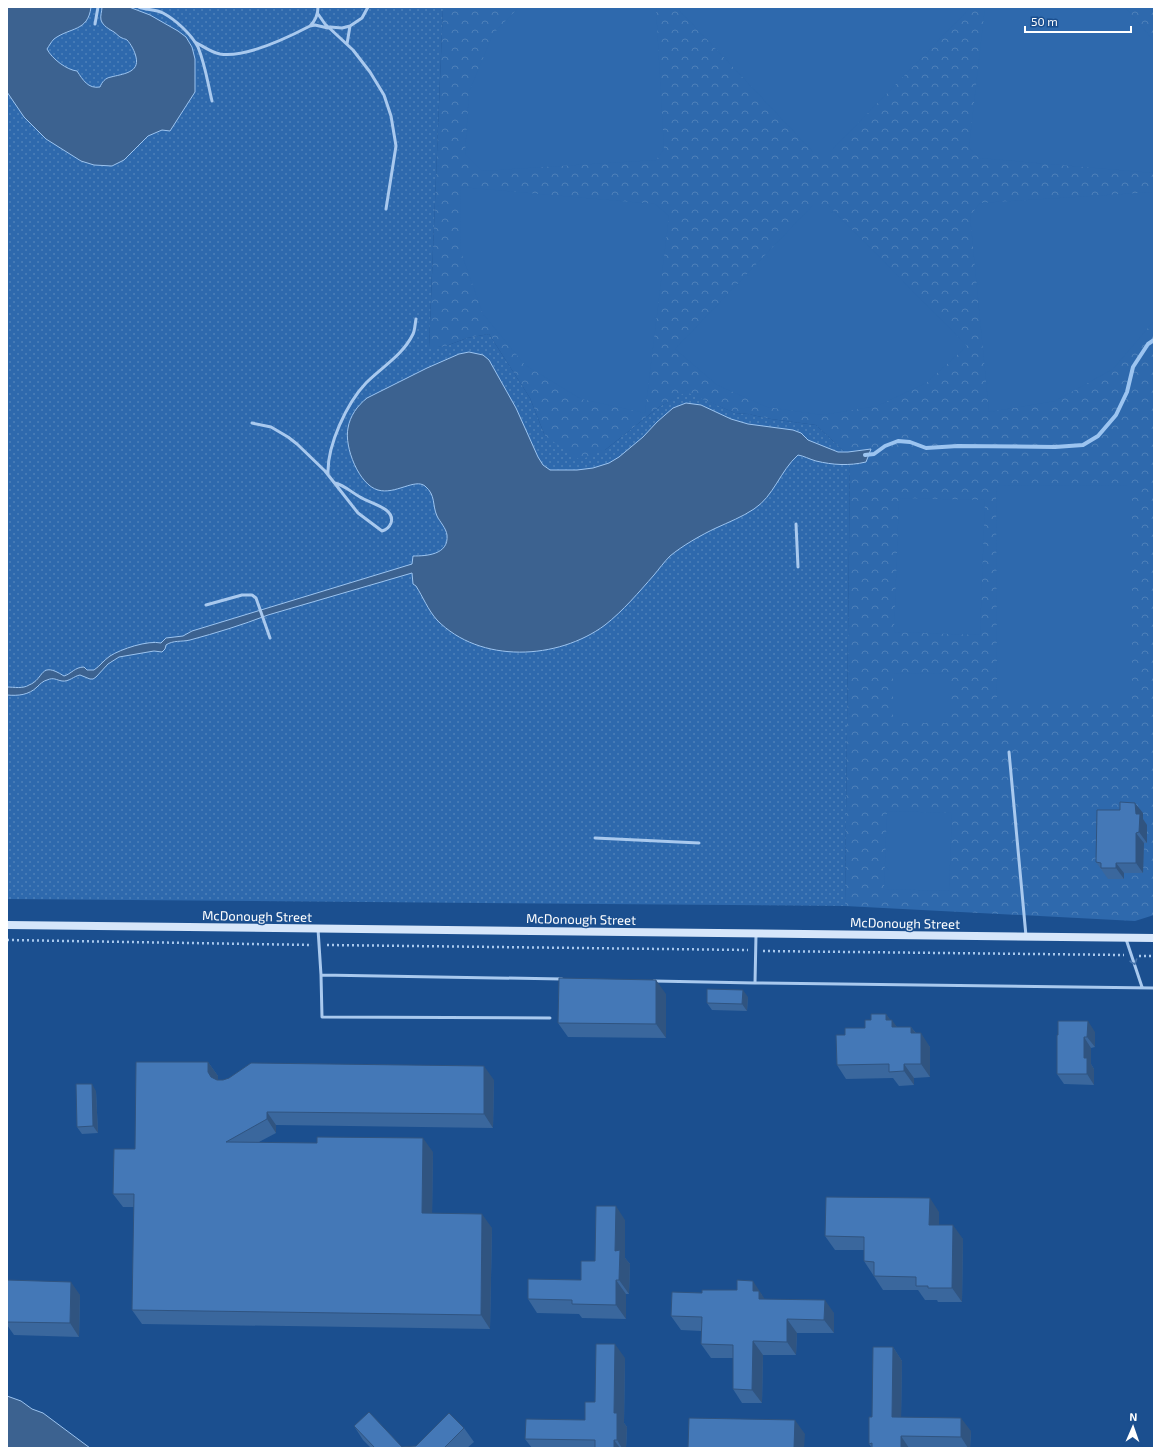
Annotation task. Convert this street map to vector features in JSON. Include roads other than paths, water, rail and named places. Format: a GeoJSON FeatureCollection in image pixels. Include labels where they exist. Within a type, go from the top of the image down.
{"type":"FeatureCollection","features":[{"type":"Feature","properties":{"kind":"street","name":"McDonough Street"},"geometry":{"type":"LineString","coordinates":[[7,925],[1154,938]]}},
{"type":"Feature","properties":{"kind":"lane"},"geometry":{"type":"LineString","coordinates":[[95,24],[98,7]]}},
{"type":"Feature","properties":{"kind":"lane"},"geometry":{"type":"LineString","coordinates":[[139,7],[161,12],[179,25],[195,42],[198,48],[212,102]]}},
{"type":"Feature","properties":{"kind":"lane"},"geometry":{"type":"LineString","coordinates":[[195,42],[219,54],[249,52],[310,26],[315,21],[318,14],[318,7]]}},
{"type":"Feature","properties":{"kind":"lane"},"geometry":{"type":"LineString","coordinates":[[310,26],[342,28],[350,26],[362,18],[368,7]]}},
{"type":"Feature","properties":{"kind":"lane"},"geometry":{"type":"LineString","coordinates":[[318,14],[321,20],[347,44],[370,72],[384,95],[391,116],[396,146],[386,209]]}},
{"type":"Feature","properties":{"kind":"lane"},"geometry":{"type":"LineString","coordinates":[[347,44],[350,26]]}},
{"type":"Feature","properties":{"kind":"lane"},"geometry":{"type":"LineString","coordinates":[[328,474],[329,457],[342,417],[357,393],[395,357],[407,343],[413,333],[416,319]]}},
{"type":"Feature","properties":{"kind":"lane"},"geometry":{"type":"LineString","coordinates":[[252,423],[271,428],[288,436],[328,474],[358,513],[382,531],[386,530],[390,525],[390,513],[361,498],[341,484],[335,483]]}},
{"type":"Feature","properties":{"kind":"lane"},"geometry":{"type":"LineString","coordinates":[[796,524],[798,567]]}},
{"type":"Feature","properties":{"kind":"lane"},"geometry":{"type":"LineString","coordinates":[[206,605],[248,594],[254,596],[270,638]]}},
{"type":"Feature","properties":{"kind":"lane"},"geometry":{"type":"LineString","coordinates":[[1009,752],[1026,936]]}},
{"type":"Feature","properties":{"kind":"lane"},"geometry":{"type":"LineString","coordinates":[[596,838],[699,843]]}},
{"type":"Feature","properties":{"kind":"lane"},"geometry":{"type":"LineString","coordinates":[[318,928],[322,975],[322,1017],[550,1018]]}},
{"type":"Feature","properties":{"kind":"lane"},"geometry":{"type":"LineString","coordinates":[[755,982],[756,933]]}},
{"type":"Feature","properties":{"kind":"lane"},"geometry":{"type":"LineString","coordinates":[[1126,937],[1142,987]]}},
{"type":"Feature","properties":{"kind":"lane"},"geometry":{"type":"LineString","coordinates":[[322,975],[566,979]]}},
{"type":"Feature","properties":{"kind":"lane"},"geometry":{"type":"LineString","coordinates":[[652,981],[1154,988]]}},
{"type":"Feature","properties":{"kind":"waterway"},"geometry":{"type":"LineString","coordinates":[[865,455],[874,454],[885,446],[898,441],[910,442],[926,448],[958,446],[1055,447],[1083,445],[1098,436],[1116,415],[1127,392],[1133,367],[1148,344],[1154,340]]}}]}
